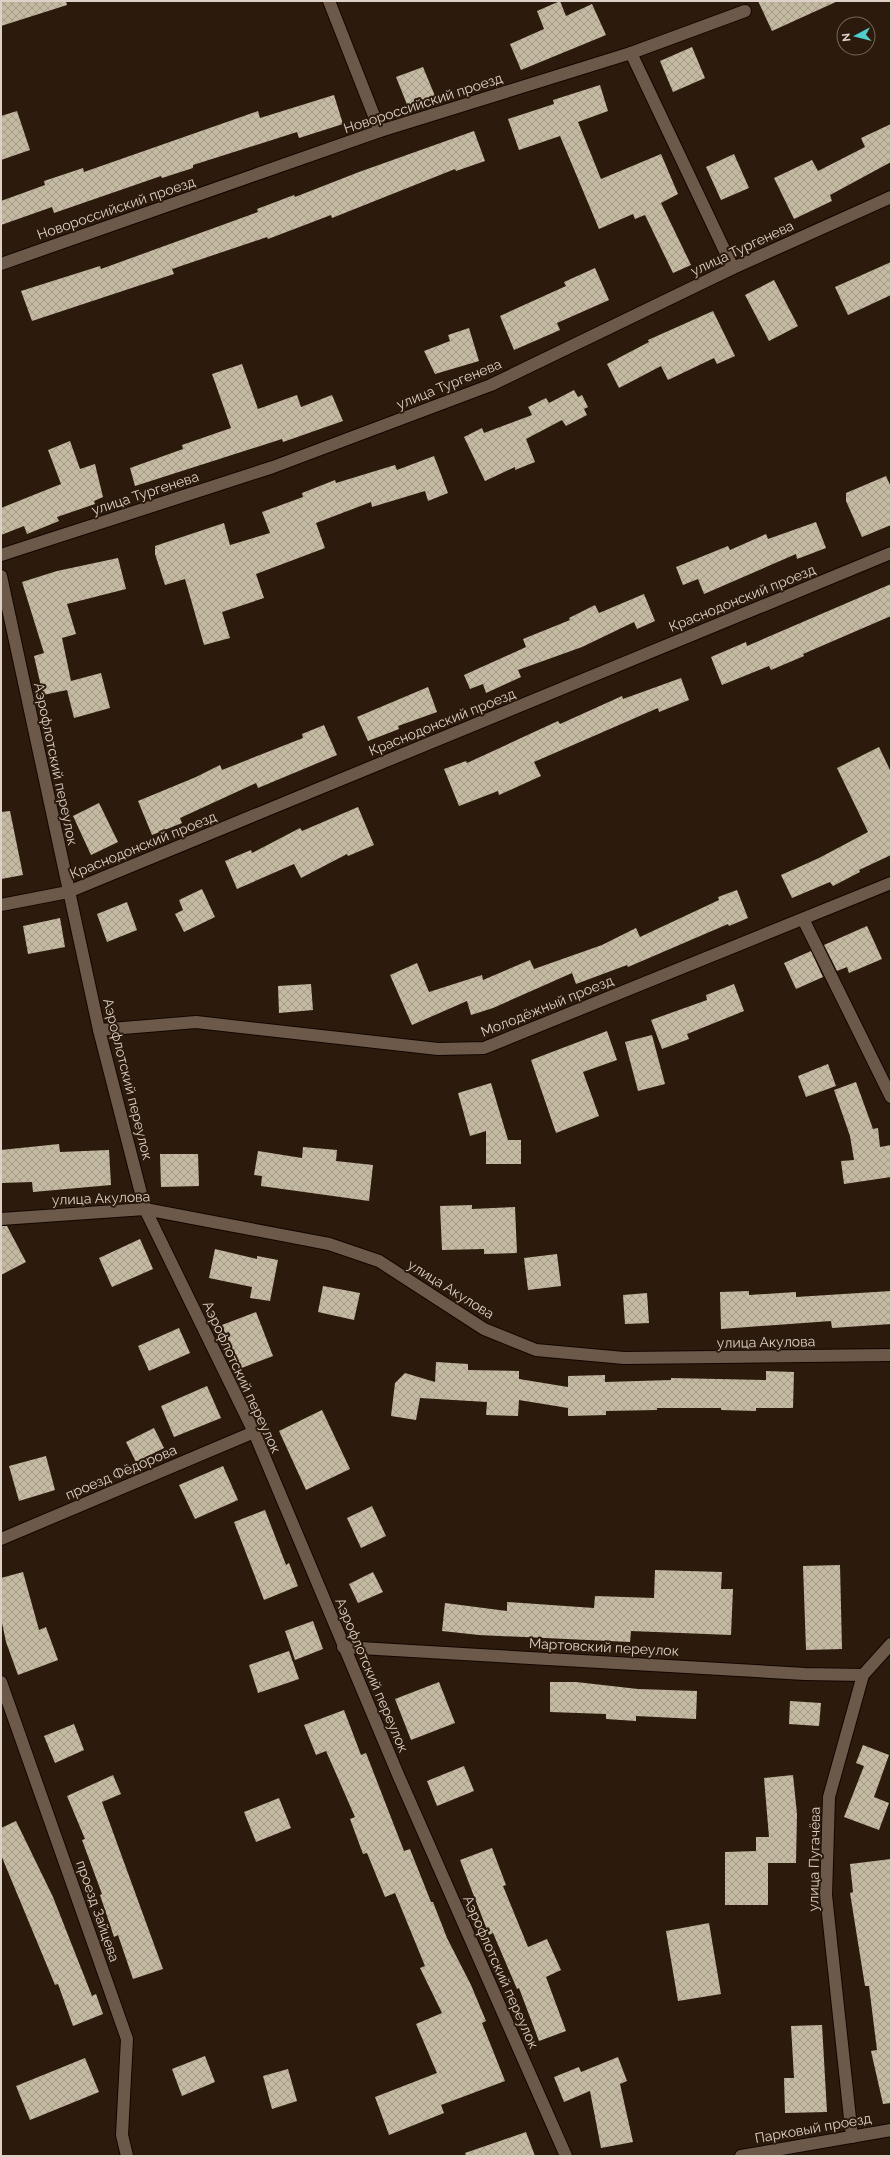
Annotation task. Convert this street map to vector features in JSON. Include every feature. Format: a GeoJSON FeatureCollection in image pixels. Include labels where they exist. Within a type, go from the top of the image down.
{"type":"FeatureCollection","features":[{"type":"Feature","properties":{"kind":"street"},"geometry":{"type":"LineString","coordinates":[[329,1],[380,131]]}},
{"type":"Feature","properties":{"kind":"street","name":"Новороссийский проезд"},"geometry":{"type":"LineString","coordinates":[[1,264],[380,131],[631,53],[745,11]]}},
{"type":"Feature","properties":{"kind":"street"},"geometry":{"type":"LineString","coordinates":[[631,53],[733,268]]}},
{"type":"Feature","properties":{"kind":"street","name":"улица Тургенева"},"geometry":{"type":"LineString","coordinates":[[1,555],[273,467],[491,385],[733,268],[891,197]]}},
{"type":"Feature","properties":{"kind":"street","name":"Краснодонский проезд"},"geometry":{"type":"LineString","coordinates":[[1,905],[68,892],[891,553]]}},
{"type":"Feature","properties":{"kind":"street","name":"Аэрофлотский переулок"},"geometry":{"type":"LineString","coordinates":[[1,576],[99,1030],[145,1209],[254,1432],[343,1647],[566,2156]]}},
{"type":"Feature","properties":{"kind":"street","name":"Молодёжный проезд"},"geometry":{"type":"LineString","coordinates":[[99,1030],[196,1022],[438,1049],[484,1048],[891,883]]}},
{"type":"Feature","properties":{"kind":"street"},"geometry":{"type":"LineString","coordinates":[[803,919],[891,1097]]}},
{"type":"Feature","properties":{"kind":"street","name":"улица Акулова"},"geometry":{"type":"LineString","coordinates":[[1,1219],[145,1209],[329,1244],[379,1262],[484,1329],[536,1350],[624,1358],[891,1355]]}},
{"type":"Feature","properties":{"kind":"street","name":"проезд Фёдорова"},"geometry":{"type":"LineString","coordinates":[[1,1539],[254,1432]]}},
{"type":"Feature","properties":{"kind":"street","name":"улица Пугачёва"},"geometry":{"type":"LineString","coordinates":[[852,2137],[826,1895],[829,1797],[863,1675],[891,1644]]}},
{"type":"Feature","properties":{"kind":"street","name":"Мартовский переулок"},"geometry":{"type":"LineString","coordinates":[[343,1647],[805,1674],[863,1675]]}},
{"type":"Feature","properties":{"kind":"street","name":"проезд Зайцева"},"geometry":{"type":"LineString","coordinates":[[1,1682],[127,2039],[122,2135],[127,2156]]}},
{"type":"Feature","properties":{"kind":"street","name":"Парковый проезд"},"geometry":{"type":"LineString","coordinates":[[741,2156],[891,2130]]}},
{"type":"Feature","properties":{"kind":"building"},"geometry":{"type":"Polygon","coordinates":[[[1,1],[66,1],[67,5],[1,26],[1,1]]]}},
{"type":"Feature","properties":{"kind":"building"},"geometry":{"type":"Polygon","coordinates":[[[560,1],[566,16],[592,4],[606,35],[521,70],[510,44],[544,29],[537,11],[560,1]]]}},
{"type":"Feature","properties":{"kind":"building"},"geometry":{"type":"Polygon","coordinates":[[[758,1],[838,1],[772,31],[758,1]]]}},
{"type":"Feature","properties":{"kind":"building"},"geometry":{"type":"Polygon","coordinates":[[[692,47],[705,78],[673,92],[660,61],[692,47]]]}},
{"type":"Feature","properties":{"kind":"building"},"geometry":{"type":"Polygon","coordinates":[[[423,67],[435,96],[408,107],[396,77],[423,67]]]}},
{"type":"Feature","properties":{"kind":"building"},"geometry":{"type":"Polygon","coordinates":[[[600,85],[608,111],[578,122],[601,179],[661,154],[678,194],[661,203],[691,265],[673,273],[645,215],[635,219],[633,214],[599,229],[560,136],[519,150],[508,119],[554,104],[553,100],[600,85]]]}},
{"type":"Feature","properties":{"kind":"building"},"geometry":{"type":"Polygon","coordinates":[[[334,95],[343,124],[299,138],[297,132],[193,165],[193,168],[162,178],[161,176],[54,213],[52,207],[1,225],[1,201],[45,185],[44,181],[83,168],[84,172],[258,111],[260,118],[334,95]]]}},
{"type":"Feature","properties":{"kind":"building"},"geometry":{"type":"Polygon","coordinates":[[[17,111],[30,150],[1,160],[1,116],[17,111]]]}},
{"type":"Feature","properties":{"kind":"building"},"geometry":{"type":"Polygon","coordinates":[[[891,124],[891,162],[830,195],[832,201],[794,219],[774,178],[812,160],[818,171],[865,147],[861,138],[891,124]]]}},
{"type":"Feature","properties":{"kind":"building"},"geometry":{"type":"Polygon","coordinates":[[[474,131],[485,161],[456,171],[455,169],[332,218],[331,215],[268,239],[267,237],[172,269],[174,274],[32,321],[21,291],[100,266],[101,269],[258,212],[257,209],[294,195],[295,197],[359,172],[474,131]]]}},
{"type":"Feature","properties":{"kind":"building"},"geometry":{"type":"Polygon","coordinates":[[[734,154],[749,188],[721,200],[706,167],[734,154]]]}},
{"type":"Feature","properties":{"kind":"building"},"geometry":{"type":"Polygon","coordinates":[[[891,262],[891,295],[848,315],[835,287],[891,262]]]}},
{"type":"Feature","properties":{"kind":"building"},"geometry":{"type":"Polygon","coordinates":[[[595,268],[609,300],[557,323],[560,330],[514,350],[500,316],[566,286],[564,282],[595,268]]]}},
{"type":"Feature","properties":{"kind":"building"},"geometry":{"type":"Polygon","coordinates":[[[774,280],[798,326],[769,341],[745,295],[774,280]]]}},
{"type":"Feature","properties":{"kind":"building"},"geometry":{"type":"Polygon","coordinates":[[[713,311],[735,356],[717,364],[714,358],[668,380],[661,366],[619,388],[607,364],[649,342],[648,340],[713,311]]]}},
{"type":"Feature","properties":{"kind":"building"},"geometry":{"type":"Polygon","coordinates":[[[469,328],[479,361],[435,374],[424,351],[450,341],[448,335],[469,328]]]}},
{"type":"Feature","properties":{"kind":"building"},"geometry":{"type":"Polygon","coordinates":[[[242,364],[258,409],[297,395],[301,407],[332,395],[343,421],[283,442],[282,439],[135,486],[130,468],[183,449],[182,445],[231,428],[212,374],[242,364]]]}},
{"type":"Feature","properties":{"kind":"building"},"geometry":{"type":"Polygon","coordinates":[[[574,390],[578,397],[582,395],[588,407],[584,409],[587,415],[566,426],[562,420],[526,439],[535,462],[515,470],[515,467],[485,481],[464,437],[482,428],[484,433],[532,415],[528,407],[546,398],[549,403],[574,390]]]}},
{"type":"Feature","properties":{"kind":"building"},"geometry":{"type":"Polygon","coordinates":[[[70,441],[80,469],[95,464],[103,497],[94,501],[95,504],[57,517],[59,521],[27,534],[24,526],[1,535],[1,508],[61,484],[48,450],[70,441]]]}},
{"type":"Feature","properties":{"kind":"building"},"geometry":{"type":"Polygon","coordinates":[[[434,456],[448,493],[428,501],[425,491],[372,507],[371,502],[316,523],[325,548],[256,574],[264,598],[222,612],[230,638],[204,645],[185,579],[165,585],[155,554],[155,546],[224,523],[230,545],[270,533],[262,512],[303,497],[302,493],[335,480],[336,483],[395,465],[397,470],[434,456]]]}},
{"type":"Feature","properties":{"kind":"building"},"geometry":{"type":"Polygon","coordinates":[[[886,476],[891,487],[891,525],[862,537],[846,501],[846,493],[886,476]]]}},
{"type":"Feature","properties":{"kind":"building"},"geometry":{"type":"Polygon","coordinates":[[[816,522],[826,548],[797,559],[796,554],[704,594],[698,579],[683,585],[676,567],[728,546],[730,550],[766,534],[768,539],[816,522]]]}},
{"type":"Feature","properties":{"kind":"building"},"geometry":{"type":"Polygon","coordinates":[[[118,558],[126,589],[67,604],[76,634],[62,638],[71,681],[101,673],[110,708],[74,718],[67,690],[43,695],[34,656],[44,653],[22,582],[57,571],[118,558]]]}},
{"type":"Feature","properties":{"kind":"building"},"geometry":{"type":"Polygon","coordinates":[[[891,584],[891,616],[803,654],[804,656],[771,670],[769,666],[722,685],[711,657],[746,642],[747,646],[891,584]]]}},
{"type":"Feature","properties":{"kind":"building"},"geometry":{"type":"Polygon","coordinates":[[[644,594],[655,621],[637,629],[634,622],[582,647],[518,670],[521,677],[486,693],[483,684],[470,689],[464,675],[526,647],[523,639],[570,620],[569,618],[595,605],[599,613],[644,594]]]}},
{"type":"Feature","properties":{"kind":"building"},"geometry":{"type":"Polygon","coordinates":[[[681,678],[689,700],[659,712],[658,708],[534,762],[541,776],[499,795],[498,791],[459,806],[444,769],[466,761],[467,763],[558,721],[560,724],[622,696],[623,699],[681,678]]]}},
{"type":"Feature","properties":{"kind":"building"},"geometry":{"type":"Polygon","coordinates":[[[428,687],[437,712],[398,726],[399,729],[368,741],[357,717],[428,687]]]}},
{"type":"Feature","properties":{"kind":"building"},"geometry":{"type":"Polygon","coordinates":[[[324,725],[337,755],[258,788],[256,783],[180,818],[182,823],[152,835],[138,801],[196,777],[220,765],[222,770],[303,738],[302,734],[324,725]]]}},
{"type":"Feature","properties":{"kind":"building"},"geometry":{"type":"Polygon","coordinates":[[[879,747],[891,772],[891,855],[859,870],[860,872],[833,886],[830,882],[792,898],[781,875],[819,858],[868,832],[837,768],[879,747]]]}},
{"type":"Feature","properties":{"kind":"building"},"geometry":{"type":"Polygon","coordinates":[[[99,803],[118,842],[91,855],[73,816],[99,803]]]}},
{"type":"Feature","properties":{"kind":"building"},"geometry":{"type":"Polygon","coordinates":[[[358,807],[374,845],[348,856],[347,854],[301,878],[294,864],[237,889],[225,861],[251,850],[252,853],[300,828],[302,831],[358,807]]]}},
{"type":"Feature","properties":{"kind":"building"},"geometry":{"type":"Polygon","coordinates":[[[10,811],[23,875],[1,879],[1,812],[10,811]]]}},
{"type":"Feature","properties":{"kind":"building"},"geometry":{"type":"Polygon","coordinates":[[[202,889],[215,917],[184,932],[175,914],[183,910],[179,900],[202,889]]]}},
{"type":"Feature","properties":{"kind":"building"},"geometry":{"type":"Polygon","coordinates":[[[737,890],[748,918],[729,926],[728,924],[628,967],[627,965],[576,984],[572,973],[493,1008],[471,1015],[467,1001],[412,1025],[390,975],[417,963],[429,992],[482,975],[483,980],[530,960],[534,969],[602,945],[636,928],[640,937],[719,900],[718,897],[737,890]]]}},
{"type":"Feature","properties":{"kind":"building"},"geometry":{"type":"Polygon","coordinates":[[[127,902],[137,930],[107,942],[97,914],[127,902]]]}},
{"type":"Feature","properties":{"kind":"building"},"geometry":{"type":"Polygon","coordinates":[[[60,918],[65,947],[28,954],[23,926],[60,918]]]}},
{"type":"Feature","properties":{"kind":"building"},"geometry":{"type":"Polygon","coordinates":[[[867,926],[882,959],[849,973],[847,967],[837,971],[824,945],[867,926]]]}},
{"type":"Feature","properties":{"kind":"building"},"geometry":{"type":"Polygon","coordinates":[[[811,951],[823,977],[796,989],[784,963],[811,951]]]}},
{"type":"Feature","properties":{"kind":"building"},"geometry":{"type":"Polygon","coordinates":[[[311,984],[313,1010],[279,1013],[278,986],[311,984]]]}},
{"type":"Feature","properties":{"kind":"building"},"geometry":{"type":"Polygon","coordinates":[[[734,984],[744,1011],[687,1034],[689,1039],[662,1049],[651,1020],[707,1000],[706,995],[734,984]]]}},
{"type":"Feature","properties":{"kind":"building"},"geometry":{"type":"Polygon","coordinates":[[[607,1031],[617,1060],[583,1072],[599,1116],[556,1133],[531,1060],[607,1031]]]}},
{"type":"Feature","properties":{"kind":"building"},"geometry":{"type":"Polygon","coordinates":[[[652,1035],[665,1084],[638,1091],[625,1042],[652,1035]]]}},
{"type":"Feature","properties":{"kind":"building"},"geometry":{"type":"Polygon","coordinates":[[[828,1064],[836,1086],[806,1097],[798,1076],[828,1064]]]}},
{"type":"Feature","properties":{"kind":"building"},"geometry":{"type":"Polygon","coordinates":[[[856,1082],[873,1129],[878,1128],[880,1147],[891,1145],[891,1177],[844,1184],[841,1161],[854,1160],[850,1136],[834,1090],[856,1082]]]}},
{"type":"Feature","properties":{"kind":"building"},"geometry":{"type":"Polygon","coordinates":[[[491,1083],[508,1140],[521,1140],[521,1164],[486,1164],[486,1131],[470,1136],[458,1093],[491,1083]]]}},
{"type":"Feature","properties":{"kind":"building"},"geometry":{"type":"Polygon","coordinates":[[[59,1144],[60,1152],[109,1150],[111,1185],[33,1192],[32,1182],[1,1183],[1,1150],[59,1144]]]}},
{"type":"Feature","properties":{"kind":"building"},"geometry":{"type":"Polygon","coordinates":[[[303,1147],[337,1150],[336,1161],[373,1165],[369,1201],[261,1186],[262,1176],[254,1175],[258,1151],[302,1158],[303,1147]]]}},
{"type":"Feature","properties":{"kind":"building"},"geometry":{"type":"Polygon","coordinates":[[[160,1154],[198,1154],[199,1186],[161,1187],[160,1154]]]}},
{"type":"Feature","properties":{"kind":"building"},"geometry":{"type":"Polygon","coordinates":[[[472,1205],[472,1209],[515,1207],[517,1253],[484,1254],[484,1249],[442,1250],[440,1206],[472,1205]]]}},
{"type":"Feature","properties":{"kind":"building"},"geometry":{"type":"Polygon","coordinates":[[[1,1226],[7,1226],[26,1262],[1,1275],[1,1226]]]}},
{"type":"Feature","properties":{"kind":"building"},"geometry":{"type":"Polygon","coordinates":[[[140,1239],[153,1269],[112,1287],[99,1258],[140,1239]]]}},
{"type":"Feature","properties":{"kind":"building"},"geometry":{"type":"Polygon","coordinates":[[[215,1249],[257,1259],[257,1256],[278,1260],[270,1301],[250,1298],[252,1287],[209,1278],[215,1249]]]}},
{"type":"Feature","properties":{"kind":"building"},"geometry":{"type":"Polygon","coordinates":[[[557,1254],[561,1286],[528,1290],[524,1258],[557,1254]]]}},
{"type":"Feature","properties":{"kind":"building"},"geometry":{"type":"Polygon","coordinates":[[[323,1286],[360,1293],[354,1320],[318,1312],[323,1286]]]}},
{"type":"Feature","properties":{"kind":"building"},"geometry":{"type":"Polygon","coordinates":[[[749,1291],[749,1295],[796,1292],[796,1297],[891,1291],[891,1324],[832,1328],[831,1321],[721,1329],[720,1292],[749,1291]]]}},
{"type":"Feature","properties":{"kind":"building"},"geometry":{"type":"Polygon","coordinates":[[[647,1293],[649,1323],[625,1324],[623,1295],[647,1293]]]}},
{"type":"Feature","properties":{"kind":"building"},"geometry":{"type":"Polygon","coordinates":[[[256,1312],[273,1356],[239,1369],[222,1325],[256,1312]]]}},
{"type":"Feature","properties":{"kind":"building"},"geometry":{"type":"Polygon","coordinates":[[[179,1328],[190,1353],[149,1371],[138,1346],[179,1328]]]}},
{"type":"Feature","properties":{"kind":"building"},"geometry":{"type":"Polygon","coordinates":[[[436,1362],[468,1364],[468,1370],[519,1371],[519,1379],[568,1387],[568,1376],[605,1375],[605,1382],[671,1380],[671,1378],[766,1380],[766,1371],[794,1372],[793,1408],[756,1408],[756,1411],[721,1410],[721,1408],[657,1408],[657,1410],[606,1411],[606,1415],[568,1416],[568,1408],[519,1400],[518,1416],[486,1415],[487,1402],[420,1398],[416,1420],[391,1416],[395,1383],[405,1373],[435,1382],[436,1362]]]}},
{"type":"Feature","properties":{"kind":"building"},"geometry":{"type":"Polygon","coordinates":[[[207,1386],[221,1418],[174,1437],[161,1406],[207,1386]]]}},
{"type":"Feature","properties":{"kind":"building"},"geometry":{"type":"Polygon","coordinates":[[[322,1410],[350,1469],[306,1490],[279,1431],[322,1410]]]}},
{"type":"Feature","properties":{"kind":"building"},"geometry":{"type":"Polygon","coordinates":[[[154,1428],[164,1448],[136,1462],[126,1442],[154,1428]]]}},
{"type":"Feature","properties":{"kind":"building"},"geometry":{"type":"Polygon","coordinates":[[[46,1456],[55,1490],[19,1501],[9,1466],[46,1456]]]}},
{"type":"Feature","properties":{"kind":"building"},"geometry":{"type":"Polygon","coordinates":[[[223,1466],[238,1500],[195,1519],[179,1485],[223,1466]]]}},
{"type":"Feature","properties":{"kind":"building"},"geometry":{"type":"Polygon","coordinates":[[[372,1506],[386,1536],[361,1548],[347,1518],[372,1506]]]}},
{"type":"Feature","properties":{"kind":"building"},"geometry":{"type":"Polygon","coordinates":[[[265,1510],[286,1565],[289,1563],[298,1586],[264,1600],[234,1522],[265,1510]]]}},
{"type":"Feature","properties":{"kind":"building"},"geometry":{"type":"Polygon","coordinates":[[[840,1565],[842,1649],[806,1650],[803,1566],[840,1565]]]}},
{"type":"Feature","properties":{"kind":"building"},"geometry":{"type":"Polygon","coordinates":[[[655,1570],[722,1572],[721,1589],[733,1589],[731,1635],[631,1631],[630,1642],[479,1635],[442,1631],[445,1603],[507,1611],[507,1602],[594,1608],[595,1596],[654,1598],[655,1570]]]}},
{"type":"Feature","properties":{"kind":"building"},"geometry":{"type":"Polygon","coordinates":[[[23,1572],[39,1630],[46,1627],[58,1660],[18,1675],[6,1642],[1,1618],[1,1578],[23,1572]]]}},
{"type":"Feature","properties":{"kind":"building"},"geometry":{"type":"Polygon","coordinates":[[[373,1572],[383,1592],[358,1603],[349,1584],[373,1572]]]}},
{"type":"Feature","properties":{"kind":"building"},"geometry":{"type":"Polygon","coordinates":[[[313,1621],[323,1649],[295,1660],[285,1631],[313,1621]]]}},
{"type":"Feature","properties":{"kind":"building"},"geometry":{"type":"Polygon","coordinates":[[[289,1651],[299,1679],[258,1693],[249,1665],[289,1651]]]}},
{"type":"Feature","properties":{"kind":"building"},"geometry":{"type":"Polygon","coordinates":[[[439,1682],[455,1723],[411,1740],[395,1699],[439,1682]]]}},
{"type":"Feature","properties":{"kind":"building"},"geometry":{"type":"Polygon","coordinates":[[[550,1682],[576,1682],[638,1689],[697,1691],[696,1719],[636,1716],[636,1721],[606,1719],[606,1714],[550,1712],[550,1682]]]}},
{"type":"Feature","properties":{"kind":"building"},"geometry":{"type":"Polygon","coordinates":[[[790,1701],[821,1703],[819,1726],[789,1724],[790,1701]]]}},
{"type":"Feature","properties":{"kind":"building"},"geometry":{"type":"Polygon","coordinates":[[[344,1710],[361,1755],[366,1753],[404,1851],[410,1849],[447,1938],[471,1985],[486,2021],[482,2023],[505,2081],[441,2105],[444,2113],[389,2135],[375,2097],[437,2073],[416,2024],[442,2013],[420,1968],[425,1966],[395,1893],[385,1897],[367,1853],[363,1854],[350,1819],[355,1817],[326,1751],[316,1755],[304,1725],[344,1710]]]}},
{"type":"Feature","properties":{"kind":"building"},"geometry":{"type":"Polygon","coordinates":[[[74,1724],[84,1750],[55,1763],[44,1736],[74,1724]]]}},
{"type":"Feature","properties":{"kind":"building"},"geometry":{"type":"Polygon","coordinates":[[[863,1745],[889,1755],[874,1797],[889,1803],[879,1830],[844,1817],[864,1766],[856,1763],[863,1745]]]}},
{"type":"Feature","properties":{"kind":"building"},"geometry":{"type":"Polygon","coordinates":[[[464,1766],[474,1791],[437,1806],[427,1781],[464,1766]]]}},
{"type":"Feature","properties":{"kind":"building"},"geometry":{"type":"Polygon","coordinates":[[[113,1775],[121,1794],[102,1802],[163,1969],[133,1979],[118,1935],[114,1937],[100,1895],[102,1894],[82,1840],[85,1839],[67,1796],[113,1775]]]}},
{"type":"Feature","properties":{"kind":"building"},"geometry":{"type":"Polygon","coordinates":[[[793,1775],[797,1814],[796,1863],[768,1863],[768,1905],[725,1905],[725,1852],[756,1851],[756,1837],[769,1837],[764,1778],[793,1775]]]}},
{"type":"Feature","properties":{"kind":"building"},"geometry":{"type":"Polygon","coordinates":[[[279,1798],[291,1828],[256,1842],[244,1812],[279,1798]]]}},
{"type":"Feature","properties":{"kind":"building"},"geometry":{"type":"Polygon","coordinates":[[[16,1821],[53,1897],[92,1996],[96,1994],[103,2014],[73,2026],[58,1984],[55,1985],[1,1855],[1,1828],[16,1821]]]}},
{"type":"Feature","properties":{"kind":"building"},"geometry":{"type":"Polygon","coordinates":[[[492,1848],[506,1885],[503,1886],[528,1947],[547,1939],[561,1970],[546,1977],[566,2031],[539,2041],[519,1988],[517,1989],[493,1933],[489,1935],[460,1860],[492,1848]]]}},
{"type":"Feature","properties":{"kind":"building"},"geometry":{"type":"Polygon","coordinates":[[[891,1859],[891,2103],[883,2104],[871,2051],[877,2050],[869,1986],[865,1986],[850,1893],[853,1892],[850,1864],[891,1859]]]}},
{"type":"Feature","properties":{"kind":"building"},"geometry":{"type":"Polygon","coordinates":[[[709,1923],[721,1994],[678,2001],[666,1931],[709,1923]]]}},
{"type":"Feature","properties":{"kind":"building"},"geometry":{"type":"Polygon","coordinates":[[[822,2025],[827,2112],[785,2113],[784,2078],[794,2078],[791,2026],[822,2025]]]}},
{"type":"Feature","properties":{"kind":"building"},"geometry":{"type":"Polygon","coordinates":[[[205,2056],[215,2082],[182,2096],[172,2069],[205,2056]]]}},
{"type":"Feature","properties":{"kind":"building"},"geometry":{"type":"Polygon","coordinates":[[[618,2057],[627,2081],[620,2084],[633,2142],[601,2148],[590,2091],[564,2102],[554,2077],[579,2067],[581,2072],[618,2057]]]}},
{"type":"Feature","properties":{"kind":"building"},"geometry":{"type":"Polygon","coordinates":[[[85,2058],[99,2092],[30,2120],[16,2086],[85,2058]]]}},
{"type":"Feature","properties":{"kind":"building"},"geometry":{"type":"Polygon","coordinates":[[[288,2069],[297,2101],[272,2109],[263,2076],[288,2069]]]}},
{"type":"Feature","properties":{"kind":"building"},"geometry":{"type":"Polygon","coordinates":[[[526,2132],[535,2156],[466,2156],[465,2153],[526,2132]]]}}]}
